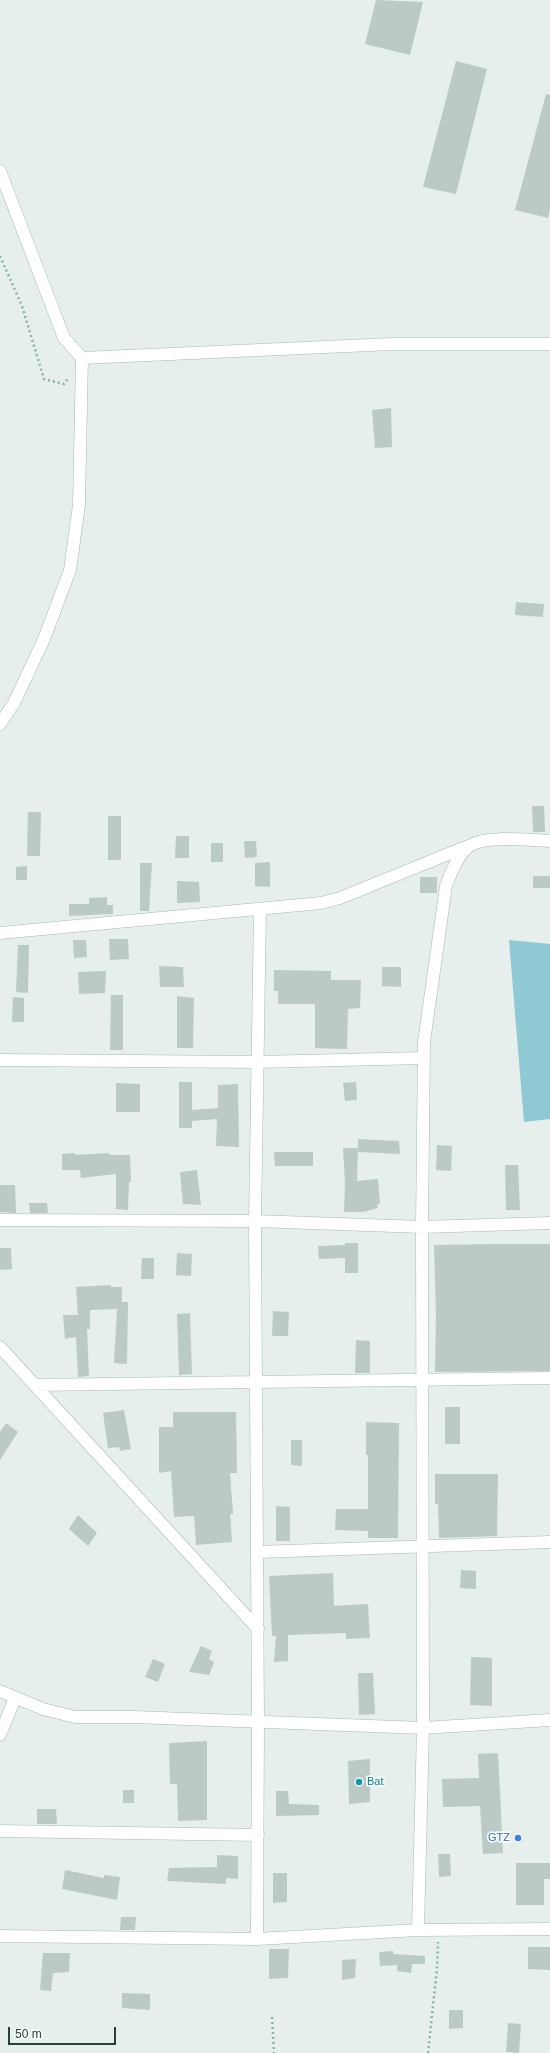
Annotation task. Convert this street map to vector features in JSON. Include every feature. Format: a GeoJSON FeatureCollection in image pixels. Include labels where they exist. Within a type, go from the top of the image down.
{"type":"FeatureCollection","features":[{"type":"Feature","properties":{"kind":"street"},"geometry":{"type":"LineString","coordinates":[[0,171],[64,338],[82,358],[79,505],[70,570],[44,639],[14,703],[0,724]]}},
{"type":"Feature","properties":{"kind":"street"},"geometry":{"type":"LineString","coordinates":[[82,358],[392,344],[550,344]]}},
{"type":"Feature","properties":{"kind":"street"},"geometry":{"type":"LineString","coordinates":[[0,933],[321,903],[340,898],[471,845],[496,839],[550,841]]}},
{"type":"Feature","properties":{"kind":"street"},"geometry":{"type":"LineString","coordinates":[[418,1930],[423,1728],[422,1227],[424,1042],[446,886],[454,865],[471,845]]}},
{"type":"Feature","properties":{"kind":"street"},"geometry":{"type":"LineString","coordinates":[[257,1939],[258,1629],[255,1221],[260,909]]}},
{"type":"Feature","properties":{"kind":"street"},"geometry":{"type":"LineString","coordinates":[[0,1060],[258,1062],[424,1058]]}},
{"type":"Feature","properties":{"kind":"street"},"geometry":{"type":"LineString","coordinates":[[0,1220],[255,1221],[422,1227],[550,1223]]}},
{"type":"Feature","properties":{"kind":"street"},"geometry":{"type":"LineString","coordinates":[[1,1350],[258,1629]]}},
{"type":"Feature","properties":{"kind":"street"},"geometry":{"type":"LineString","coordinates":[[34,1385],[422,1381],[550,1378]]}},
{"type":"Feature","properties":{"kind":"street"},"geometry":{"type":"LineString","coordinates":[[257,1552],[550,1542]]}},
{"type":"Feature","properties":{"kind":"street"},"geometry":{"type":"LineString","coordinates":[[0,1691],[43,1709],[76,1716],[423,1728],[550,1720]]}},
{"type":"Feature","properties":{"kind":"street"},"geometry":{"type":"LineString","coordinates":[[0,1735],[15,1698]]}},
{"type":"Feature","properties":{"kind":"street"},"geometry":{"type":"LineString","coordinates":[[0,1831],[258,1835]]}},
{"type":"Feature","properties":{"kind":"street"},"geometry":{"type":"LineString","coordinates":[[0,1936],[257,1939],[418,1930],[550,1929]]}},
{"type":"Feature","properties":{"kind":"path"},"geometry":{"type":"LineString","coordinates":[[0,256],[22,306],[44,379],[64,384],[82,358]]}},
{"type":"Feature","properties":{"kind":"path"},"geometry":{"type":"LineString","coordinates":[[428,2053],[437,1968],[438,1938]]}},
{"type":"Feature","properties":{"kind":"path"},"geometry":{"type":"LineString","coordinates":[[272,2017],[274,2053]]}},
{"type":"Feature","properties":{"kind":"water"},"geometry":{"type":"Polygon","coordinates":[[[509,940],[550,944],[550,1119],[524,1122],[509,940]]]}},
{"type":"Feature","properties":{"kind":"building"},"geometry":{"type":"Polygon","coordinates":[[[376,0],[423,2],[410,55],[365,44],[376,0]]]}},
{"type":"Feature","properties":{"kind":"building"},"geometry":{"type":"Polygon","coordinates":[[[456,61],[487,69],[456,194],[423,187],[456,61]]]}},
{"type":"Feature","properties":{"kind":"building"},"geometry":{"type":"Polygon","coordinates":[[[546,94],[550,95],[550,209],[548,218],[515,210],[546,94]]]}},
{"type":"Feature","properties":{"kind":"building"},"geometry":{"type":"Polygon","coordinates":[[[391,408],[392,447],[375,448],[372,410],[391,408]]]}},
{"type":"Feature","properties":{"kind":"building"},"geometry":{"type":"Polygon","coordinates":[[[516,602],[544,604],[543,617],[515,615],[516,602]]]}},
{"type":"Feature","properties":{"kind":"building"},"geometry":{"type":"Polygon","coordinates":[[[532,806],[544,806],[545,832],[533,832],[532,806]]]}},
{"type":"Feature","properties":{"kind":"building"},"geometry":{"type":"Polygon","coordinates":[[[28,812],[41,812],[40,856],[27,856],[28,812]]]}},
{"type":"Feature","properties":{"kind":"building"},"geometry":{"type":"Polygon","coordinates":[[[108,816],[121,816],[121,860],[108,860],[108,816]]]}},
{"type":"Feature","properties":{"kind":"building"},"geometry":{"type":"Polygon","coordinates":[[[176,836],[189,836],[189,858],[175,858],[176,836]]]}},
{"type":"Feature","properties":{"kind":"building"},"geometry":{"type":"Polygon","coordinates":[[[244,841],[256,841],[257,857],[245,858],[244,841]]]}},
{"type":"Feature","properties":{"kind":"building"},"geometry":{"type":"Polygon","coordinates":[[[211,843],[223,843],[223,862],[211,862],[211,843]]]}},
{"type":"Feature","properties":{"kind":"building"},"geometry":{"type":"Polygon","coordinates":[[[270,862],[270,887],[255,886],[255,863],[270,862]]]}},
{"type":"Feature","properties":{"kind":"building"},"geometry":{"type":"Polygon","coordinates":[[[140,863],[152,863],[149,911],[140,911],[140,863]]]}},
{"type":"Feature","properties":{"kind":"building"},"geometry":{"type":"Polygon","coordinates":[[[27,866],[27,880],[16,880],[16,867],[27,866]]]}},
{"type":"Feature","properties":{"kind":"building"},"geometry":{"type":"Polygon","coordinates":[[[533,876],[550,876],[550,888],[533,888],[533,876]]]}},
{"type":"Feature","properties":{"kind":"building"},"geometry":{"type":"Polygon","coordinates":[[[420,877],[437,877],[437,893],[420,893],[420,877]]]}},
{"type":"Feature","properties":{"kind":"building"},"geometry":{"type":"Polygon","coordinates":[[[177,881],[199,882],[200,902],[177,903],[177,881]]]}},
{"type":"Feature","properties":{"kind":"building"},"geometry":{"type":"Polygon","coordinates":[[[107,897],[107,905],[113,905],[113,914],[69,916],[69,904],[89,904],[89,898],[107,897]]]}},
{"type":"Feature","properties":{"kind":"building"},"geometry":{"type":"Polygon","coordinates":[[[109,939],[128,939],[129,959],[110,960],[109,939]]]}},
{"type":"Feature","properties":{"kind":"building"},"geometry":{"type":"Polygon","coordinates":[[[73,940],[86,940],[87,957],[74,958],[73,940]]]}},
{"type":"Feature","properties":{"kind":"building"},"geometry":{"type":"Polygon","coordinates":[[[18,945],[29,945],[28,993],[16,992],[18,945]]]}},
{"type":"Feature","properties":{"kind":"building"},"geometry":{"type":"Polygon","coordinates":[[[159,966],[183,967],[184,987],[160,987],[159,966]]]}},
{"type":"Feature","properties":{"kind":"building"},"geometry":{"type":"Polygon","coordinates":[[[382,967],[401,967],[401,987],[382,986],[382,967]]]}},
{"type":"Feature","properties":{"kind":"building"},"geometry":{"type":"Polygon","coordinates":[[[274,970],[331,971],[331,980],[361,980],[360,1008],[348,1009],[347,1049],[315,1048],[315,1004],[278,1004],[278,991],[274,991],[274,970]]]}},
{"type":"Feature","properties":{"kind":"building"},"geometry":{"type":"Polygon","coordinates":[[[106,971],[105,993],[79,994],[78,972],[106,971]]]}},
{"type":"Feature","properties":{"kind":"building"},"geometry":{"type":"Polygon","coordinates":[[[111,995],[123,995],[123,1050],[110,1050],[111,995]]]}},
{"type":"Feature","properties":{"kind":"building"},"geometry":{"type":"Polygon","coordinates":[[[177,996],[194,998],[193,1048],[177,1048],[177,996]]]}},
{"type":"Feature","properties":{"kind":"building"},"geometry":{"type":"Polygon","coordinates":[[[13,997],[24,998],[24,1022],[12,1022],[13,997]]]}},
{"type":"Feature","properties":{"kind":"building"},"geometry":{"type":"Polygon","coordinates":[[[179,1082],[192,1082],[192,1110],[218,1108],[218,1085],[238,1084],[239,1147],[216,1146],[217,1119],[192,1121],[192,1128],[179,1128],[179,1082]]]}},
{"type":"Feature","properties":{"kind":"building"},"geometry":{"type":"Polygon","coordinates":[[[356,1082],[357,1100],[345,1101],[343,1083],[356,1082]]]}},
{"type":"Feature","properties":{"kind":"building"},"geometry":{"type":"Polygon","coordinates":[[[116,1083],[140,1084],[140,1112],[116,1112],[116,1083]]]}},
{"type":"Feature","properties":{"kind":"building"},"geometry":{"type":"Polygon","coordinates":[[[358,1139],[399,1141],[400,1154],[358,1152],[358,1139]]]}},
{"type":"Feature","properties":{"kind":"building"},"geometry":{"type":"Polygon","coordinates":[[[437,1145],[452,1146],[451,1171],[436,1170],[437,1145]]]}},
{"type":"Feature","properties":{"kind":"building"},"geometry":{"type":"Polygon","coordinates":[[[343,1148],[358,1148],[357,1181],[378,1179],[380,1204],[377,1204],[378,1208],[363,1212],[344,1212],[345,1183],[343,1148]]]}},
{"type":"Feature","properties":{"kind":"building"},"geometry":{"type":"Polygon","coordinates":[[[274,1152],[313,1152],[313,1166],[275,1166],[274,1152]]]}},
{"type":"Feature","properties":{"kind":"building"},"geometry":{"type":"Polygon","coordinates":[[[75,1153],[75,1155],[109,1153],[109,1155],[130,1155],[131,1182],[129,1182],[128,1210],[116,1209],[116,1174],[81,1178],[80,1170],[62,1170],[62,1154],[75,1153]]]}},
{"type":"Feature","properties":{"kind":"building"},"geometry":{"type":"Polygon","coordinates":[[[505,1165],[518,1165],[520,1210],[506,1210],[505,1165]]]}},
{"type":"Feature","properties":{"kind":"building"},"geometry":{"type":"Polygon","coordinates":[[[197,1170],[201,1205],[183,1204],[180,1172],[197,1170]]]}},
{"type":"Feature","properties":{"kind":"building"},"geometry":{"type":"Polygon","coordinates":[[[0,1185],[15,1185],[16,1213],[0,1212],[0,1185]]]}},
{"type":"Feature","properties":{"kind":"building"},"geometry":{"type":"Polygon","coordinates":[[[29,1203],[47,1203],[48,1213],[30,1213],[29,1203]]]}},
{"type":"Feature","properties":{"kind":"building"},"geometry":{"type":"Polygon","coordinates":[[[345,1243],[358,1243],[358,1273],[345,1273],[345,1258],[319,1259],[318,1246],[345,1245],[345,1243]]]}},
{"type":"Feature","properties":{"kind":"building"},"geometry":{"type":"Polygon","coordinates":[[[550,1244],[550,1371],[435,1372],[436,1313],[434,1245],[550,1244]]]}},
{"type":"Feature","properties":{"kind":"building"},"geometry":{"type":"Polygon","coordinates":[[[0,1248],[11,1248],[12,1269],[0,1270],[0,1248]]]}},
{"type":"Feature","properties":{"kind":"building"},"geometry":{"type":"Polygon","coordinates":[[[177,1253],[192,1254],[191,1276],[176,1275],[177,1253]]]}},
{"type":"Feature","properties":{"kind":"building"},"geometry":{"type":"Polygon","coordinates":[[[142,1258],[154,1258],[154,1279],[141,1279],[142,1258]]]}},
{"type":"Feature","properties":{"kind":"building"},"geometry":{"type":"Polygon","coordinates":[[[111,1285],[111,1287],[122,1287],[122,1302],[128,1302],[127,1364],[114,1363],[117,1309],[90,1310],[90,1329],[87,1329],[89,1376],[78,1377],[76,1337],[65,1339],[63,1315],[78,1315],[76,1287],[111,1285]]]}},
{"type":"Feature","properties":{"kind":"building"},"geometry":{"type":"Polygon","coordinates":[[[273,1311],[289,1312],[288,1336],[272,1336],[273,1311]]]}},
{"type":"Feature","properties":{"kind":"building"},"geometry":{"type":"Polygon","coordinates":[[[190,1313],[192,1374],[179,1375],[177,1314],[190,1313]]]}},
{"type":"Feature","properties":{"kind":"building"},"geometry":{"type":"Polygon","coordinates":[[[356,1340],[370,1341],[370,1373],[355,1373],[356,1340]]]}},
{"type":"Feature","properties":{"kind":"building"},"geometry":{"type":"Polygon","coordinates":[[[445,1407],[460,1407],[460,1444],[445,1444],[445,1407]]]}},
{"type":"Feature","properties":{"kind":"building"},"geometry":{"type":"Polygon","coordinates":[[[124,1410],[131,1449],[120,1451],[119,1447],[108,1448],[103,1413],[124,1410]]]}},
{"type":"Feature","properties":{"kind":"building"},"geometry":{"type":"Polygon","coordinates":[[[173,1412],[236,1412],[237,1473],[230,1473],[233,1514],[230,1514],[232,1542],[196,1545],[194,1516],[174,1517],[171,1471],[159,1473],[159,1427],[173,1427],[173,1412]]]}},
{"type":"Feature","properties":{"kind":"building"},"geometry":{"type":"Polygon","coordinates":[[[366,1422],[399,1423],[398,1538],[368,1538],[368,1531],[335,1530],[336,1509],[368,1509],[368,1455],[366,1455],[366,1422]]]}},
{"type":"Feature","properties":{"kind":"building"},"geometry":{"type":"Polygon","coordinates":[[[6,1423],[18,1432],[0,1460],[0,1432],[6,1423]]]}},
{"type":"Feature","properties":{"kind":"building"},"geometry":{"type":"Polygon","coordinates":[[[291,1440],[302,1440],[302,1466],[291,1465],[291,1440]]]}},
{"type":"Feature","properties":{"kind":"building"},"geometry":{"type":"Polygon","coordinates":[[[435,1474],[498,1474],[497,1536],[439,1538],[438,1504],[435,1504],[435,1474]]]}},
{"type":"Feature","properties":{"kind":"building"},"geometry":{"type":"Polygon","coordinates":[[[276,1506],[290,1507],[290,1541],[276,1541],[276,1506]]]}},
{"type":"Feature","properties":{"kind":"building"},"geometry":{"type":"Polygon","coordinates":[[[78,1515],[97,1533],[88,1546],[69,1529],[78,1515]]]}},
{"type":"Feature","properties":{"kind":"building"},"geometry":{"type":"Polygon","coordinates":[[[461,1570],[476,1571],[476,1589],[460,1588],[461,1570]]]}},
{"type":"Feature","properties":{"kind":"building"},"geometry":{"type":"Polygon","coordinates":[[[333,1573],[334,1606],[368,1604],[370,1638],[346,1639],[346,1633],[288,1635],[288,1661],[274,1662],[276,1636],[272,1636],[269,1576],[333,1573]]]}},
{"type":"Feature","properties":{"kind":"building"},"geometry":{"type":"Polygon","coordinates":[[[201,1646],[212,1651],[209,1659],[214,1662],[209,1675],[189,1672],[201,1646]]]}},
{"type":"Feature","properties":{"kind":"building"},"geometry":{"type":"Polygon","coordinates":[[[471,1657],[492,1658],[492,1706],[470,1705],[471,1657]]]}},
{"type":"Feature","properties":{"kind":"building"},"geometry":{"type":"Polygon","coordinates":[[[153,1659],[165,1664],[158,1682],[145,1677],[153,1659]]]}},
{"type":"Feature","properties":{"kind":"building"},"geometry":{"type":"Polygon","coordinates":[[[358,1673],[373,1673],[375,1714],[359,1715],[358,1673]]]}},
{"type":"Feature","properties":{"kind":"building"},"geometry":{"type":"Polygon","coordinates":[[[207,1741],[207,1820],[178,1821],[177,1784],[170,1784],[169,1743],[207,1741]]]}},
{"type":"Feature","properties":{"kind":"building"},"geometry":{"type":"Polygon","coordinates":[[[498,1753],[503,1853],[483,1854],[480,1806],[443,1807],[442,1779],[479,1778],[478,1754],[498,1753]]]}},
{"type":"Feature","properties":{"kind":"building","name":"Bat"},"geometry":{"type":"Polygon","coordinates":[[[370,1759],[370,1802],[349,1804],[348,1761],[370,1759]]]}},
{"type":"Feature","properties":{"kind":"building"},"geometry":{"type":"Polygon","coordinates":[[[123,1790],[134,1790],[134,1803],[123,1803],[123,1790]]]}},
{"type":"Feature","properties":{"kind":"building"},"geometry":{"type":"Polygon","coordinates":[[[276,1791],[288,1791],[289,1804],[319,1805],[319,1815],[276,1816],[276,1791]]]}},
{"type":"Feature","properties":{"kind":"building"},"geometry":{"type":"Polygon","coordinates":[[[37,1809],[56,1809],[57,1824],[37,1824],[37,1809]]]}},
{"type":"Feature","properties":{"kind":"building"},"geometry":{"type":"Polygon","coordinates":[[[438,1854],[450,1854],[451,1876],[439,1877],[438,1854]]]}},
{"type":"Feature","properties":{"kind":"building"},"geometry":{"type":"Polygon","coordinates":[[[217,1855],[238,1856],[238,1879],[226,1878],[226,1884],[167,1881],[169,1868],[217,1867],[217,1855]]]}},
{"type":"Feature","properties":{"kind":"building"},"geometry":{"type":"Polygon","coordinates":[[[516,1863],[550,1863],[550,1879],[544,1879],[544,1905],[516,1905],[516,1863]]]}},
{"type":"Feature","properties":{"kind":"building"},"geometry":{"type":"Polygon","coordinates":[[[65,1870],[104,1878],[104,1875],[120,1877],[117,1900],[62,1889],[65,1870]]]}},
{"type":"Feature","properties":{"kind":"building"},"geometry":{"type":"Polygon","coordinates":[[[273,1873],[287,1873],[287,1902],[273,1903],[273,1873]]]}},
{"type":"Feature","properties":{"kind":"building"},"geometry":{"type":"Polygon","coordinates":[[[121,1917],[136,1917],[135,1930],[120,1930],[121,1917]]]}},
{"type":"Feature","properties":{"kind":"building"},"geometry":{"type":"Polygon","coordinates":[[[528,1947],[550,1947],[550,1970],[528,1969],[528,1947]]]}},
{"type":"Feature","properties":{"kind":"building"},"geometry":{"type":"Polygon","coordinates":[[[269,1949],[289,1949],[288,1978],[269,1979],[269,1949]]]}},
{"type":"Feature","properties":{"kind":"building"},"geometry":{"type":"Polygon","coordinates":[[[393,1951],[393,1954],[425,1956],[425,1964],[412,1964],[411,1973],[397,1971],[397,1965],[380,1966],[379,1952],[393,1951]]]}},
{"type":"Feature","properties":{"kind":"building"},"geometry":{"type":"Polygon","coordinates":[[[43,1953],[70,1953],[69,1972],[53,1973],[51,1991],[40,1990],[43,1953]]]}},
{"type":"Feature","properties":{"kind":"building"},"geometry":{"type":"Polygon","coordinates":[[[356,1959],[355,1978],[342,1980],[342,1960],[356,1959]]]}},
{"type":"Feature","properties":{"kind":"building"},"geometry":{"type":"Polygon","coordinates":[[[122,1993],[150,1994],[150,2010],[122,2008],[122,1993]]]}},
{"type":"Feature","properties":{"kind":"building"},"geometry":{"type":"Polygon","coordinates":[[[449,2010],[463,2010],[463,2028],[449,2029],[449,2010]]]}},
{"type":"Feature","properties":{"kind":"building"},"geometry":{"type":"Polygon","coordinates":[[[508,2023],[521,2024],[519,2053],[506,2052],[508,2023]]]}},
{"type":"Feature","properties":{"kind":"place","name":"Bat"},"geometry":{"type":"Point","coordinates":[359,1782]}},
{"type":"Feature","properties":{"kind":"place","name":"GTZ"},"geometry":{"type":"Point","coordinates":[518,1838]}}]}
